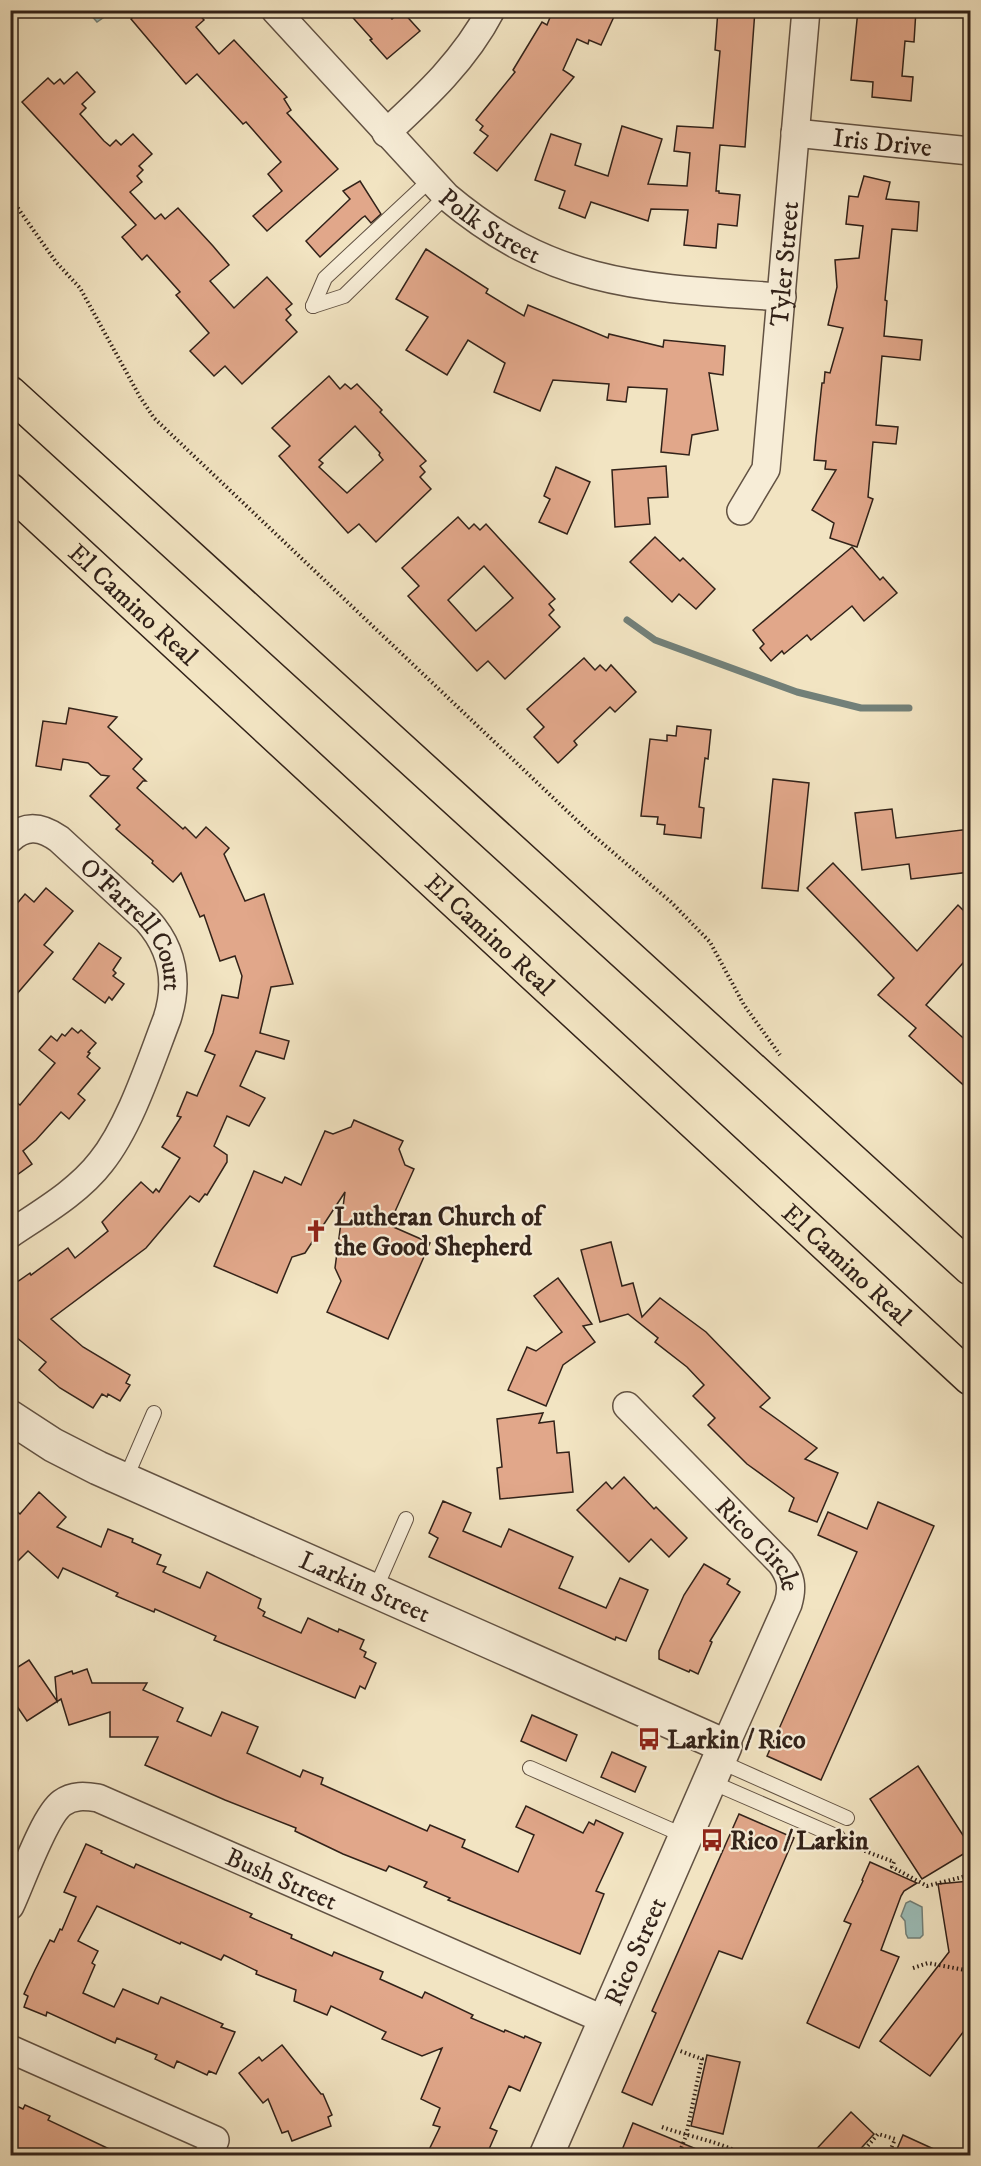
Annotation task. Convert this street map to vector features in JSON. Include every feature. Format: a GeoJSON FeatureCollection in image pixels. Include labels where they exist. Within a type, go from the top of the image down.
{"type":"FeatureCollection","features":[{"type":"Feature","properties":{"kind":"highway"},"geometry":{"type":"LineString","coordinates":[[10,393],[970,1268]]}},
{"type":"Feature","properties":{"kind":"highway","name":"El Camino Real"},"geometry":{"type":"LineString","coordinates":[[10,490],[970,1378]]}},
{"type":"Feature","properties":{"kind":"street","name":"Polk Street"},"geometry":{"type":"LineString","coordinates":[[274,10],[438,188],[467,213],[515,245],[549,261],[597,277],[653,287],[782,297]]}},
{"type":"Feature","properties":{"kind":"street"},"geometry":{"type":"LineString","coordinates":[[386,133],[453,67],[475,38],[491,10]]}},
{"type":"Feature","properties":{"kind":"street","name":"Tyler Street"},"geometry":{"type":"LineString","coordinates":[[741,511],[766,469],[806,10]]}},
{"type":"Feature","properties":{"kind":"street","name":"Iris Drive"},"geometry":{"type":"LineString","coordinates":[[795,133],[970,151]]}},
{"type":"Feature","properties":{"kind":"street","name":"O'Farrell Court"},"geometry":{"type":"LineString","coordinates":[[10,839],[22,830],[30,828],[44,831],[59,839],[159,933],[166,947],[174,978],[172,1004],[167,1019],[123,1128],[112,1148],[83,1181],[10,1234]]}},
{"type":"Feature","properties":{"kind":"street","name":"Rico Circle"},"geometry":{"type":"LineString","coordinates":[[627,1406],[781,1563],[790,1577],[791,1593],[788,1604],[718,1762]]}},
{"type":"Feature","properties":{"kind":"street","name":"Larkin Street"},"geometry":{"type":"LineString","coordinates":[[10,1417],[53,1445],[125,1480],[375,1590],[718,1762]]}},
{"type":"Feature","properties":{"kind":"street","name":"Rico Street"},"geometry":{"type":"LineString","coordinates":[[546,2156],[718,1762]]}},
{"type":"Feature","properties":{"kind":"street","name":"Bush Street"},"geometry":{"type":"LineString","coordinates":[[10,1906],[43,1832],[57,1808],[62,1803],[78,1797],[98,1798],[605,2020]]}},
{"type":"Feature","properties":{"kind":"street"},"geometry":{"type":"LineString","coordinates":[[10,2049],[215,2140],[208,2156]]}},
{"type":"Feature","properties":{"kind":"lane"},"geometry":{"type":"LineString","coordinates":[[438,188],[344,296],[313,306],[325,278],[438,188]]}},
{"type":"Feature","properties":{"kind":"lane"},"geometry":{"type":"LineString","coordinates":[[125,1480],[154,1413]]}},
{"type":"Feature","properties":{"kind":"lane"},"geometry":{"type":"LineString","coordinates":[[375,1590],[406,1519]]}},
{"type":"Feature","properties":{"kind":"lane"},"geometry":{"type":"LineString","coordinates":[[718,1762],[847,1818]]}},
{"type":"Feature","properties":{"kind":"lane"},"geometry":{"type":"LineString","coordinates":[[718,1762],[843,1841]]}},
{"type":"Feature","properties":{"kind":"lane"},"geometry":{"type":"LineString","coordinates":[[530,1768],[685,1836]]}},
{"type":"Feature","properties":{"kind":"path"},"geometry":{"type":"LineString","coordinates":[[10,197],[56,262],[80,288],[154,418],[587,830],[687,918],[710,942],[744,1005],[786,1064]]}},
{"type":"Feature","properties":{"kind":"path"},"geometry":{"type":"LineString","coordinates":[[843,1841],[894,1862],[892,1867],[927,1886],[970,1875]]}},
{"type":"Feature","properties":{"kind":"path"},"geometry":{"type":"LineString","coordinates":[[913,1968],[928,1963],[970,1971]]}},
{"type":"Feature","properties":{"kind":"path"},"geometry":{"type":"LineString","coordinates":[[678,2156],[686,2136],[702,2059],[680,2051]]}},
{"type":"Feature","properties":{"kind":"path"},"geometry":{"type":"LineString","coordinates":[[662,2127],[686,2136],[726,2145],[746,2156]]}},
{"type":"Feature","properties":{"kind":"path"},"geometry":{"type":"LineString","coordinates":[[859,2156],[878,2134],[895,2139],[888,2156]]}},
{"type":"Feature","properties":{"kind":"water"},"geometry":{"type":"Polygon","coordinates":[[[113,11],[97,22],[88,12],[113,11]]]}},
{"type":"Feature","properties":{"kind":"water"},"geometry":{"type":"Polygon","coordinates":[[[910,1901],[922,1907],[923,1935],[920,1938],[908,1938],[905,1921],[901,1916],[906,1903],[910,1901]]]}},
{"type":"Feature","properties":{"kind":"building"},"geometry":{"type":"Polygon","coordinates":[[[140,10],[195,10],[204,20],[196,27],[219,54],[234,40],[287,97],[284,99],[291,110],[287,113],[338,169],[267,231],[253,216],[282,191],[268,174],[281,162],[246,122],[243,124],[197,74],[186,84],[131,19],[140,10]]]}},
{"type":"Feature","properties":{"kind":"building"},"geometry":{"type":"Polygon","coordinates":[[[346,10],[385,10],[392,19],[402,11],[420,31],[387,59],[346,10]]]}},
{"type":"Feature","properties":{"kind":"building"},"geometry":{"type":"Polygon","coordinates":[[[553,10],[617,10],[601,45],[589,40],[588,44],[577,39],[563,70],[574,77],[497,171],[474,153],[488,136],[480,130],[483,126],[476,120],[515,72],[513,70],[542,22],[547,25],[553,10]]]}},
{"type":"Feature","properties":{"kind":"building"},"geometry":{"type":"Polygon","coordinates":[[[718,10],[755,10],[745,147],[720,145],[716,191],[740,195],[737,226],[718,224],[716,248],[684,245],[688,210],[651,209],[648,221],[591,202],[585,218],[559,208],[565,191],[535,180],[551,134],[581,144],[575,165],[608,176],[622,126],[662,139],[648,184],[687,186],[690,153],[674,151],[677,126],[713,128],[720,51],[715,50],[718,10]]]}},
{"type":"Feature","properties":{"kind":"building"},"geometry":{"type":"Polygon","coordinates":[[[858,10],[916,10],[914,42],[905,41],[902,76],[913,77],[911,101],[872,97],[873,82],[851,80],[858,10]]]}},
{"type":"Feature","properties":{"kind":"building"},"geometry":{"type":"Polygon","coordinates":[[[77,72],[95,92],[82,104],[86,108],[80,114],[104,141],[110,146],[116,140],[121,145],[133,134],[152,154],[139,166],[143,170],[137,176],[142,182],[130,192],[155,219],[161,214],[165,219],[178,208],[213,246],[229,265],[210,281],[234,308],[267,277],[292,304],[286,309],[291,315],[286,320],[297,332],[242,384],[225,366],[214,376],[190,351],[209,333],[176,295],[180,292],[147,255],[142,260],[122,237],[136,225],[22,102],[48,78],[54,84],[60,79],[64,84],[77,72]]]}},
{"type":"Feature","properties":{"kind":"building"},"geometry":{"type":"Polygon","coordinates":[[[864,176],[890,182],[886,199],[919,202],[917,231],[892,229],[884,336],[922,340],[920,360],[882,356],[876,425],[898,427],[896,444],[873,442],[868,497],[873,499],[857,547],[830,538],[834,523],[812,510],[836,470],[825,469],[826,461],[814,460],[816,438],[822,383],[824,383],[825,372],[830,373],[843,328],[828,325],[837,287],[835,260],[859,258],[863,226],[846,224],[849,196],[858,197],[864,176]]]}},
{"type":"Feature","properties":{"kind":"building"},"geometry":{"type":"Polygon","coordinates":[[[360,181],[381,214],[371,223],[365,216],[362,218],[320,257],[306,241],[350,199],[343,191],[360,181]]]}},
{"type":"Feature","properties":{"kind":"building"},"geometry":{"type":"Polygon","coordinates":[[[426,249],[488,289],[486,293],[524,316],[528,305],[608,338],[609,334],[663,347],[664,340],[725,346],[723,375],[709,373],[718,430],[692,435],[689,455],[661,452],[667,389],[628,387],[626,402],[607,400],[609,384],[553,380],[540,411],[494,392],[505,363],[468,340],[447,375],[406,350],[428,317],[396,299],[426,249]]]}},
{"type":"Feature","properties":{"kind":"building"},"geometry":{"type":"Polygon","coordinates":[[[329,376],[340,389],[345,384],[351,389],[357,384],[426,461],[420,466],[425,472],[420,477],[431,489],[376,542],[359,524],[348,533],[279,456],[290,446],[272,428],[329,376]],[[355,426],[319,460],[323,463],[319,467],[347,493],[383,460],[380,453],[355,426]]]}},
{"type":"Feature","properties":{"kind":"building"},"geometry":{"type":"Polygon","coordinates":[[[666,466],[668,497],[648,498],[650,524],[615,527],[612,470],[666,466]]]}},
{"type":"Feature","properties":{"kind":"building"},"geometry":{"type":"Polygon","coordinates":[[[556,467],[590,482],[567,534],[539,522],[550,499],[544,496],[556,467]]]}},
{"type":"Feature","properties":{"kind":"building"},"geometry":{"type":"Polygon","coordinates":[[[458,517],[469,529],[474,524],[480,530],[486,524],[555,599],[549,604],[554,610],[549,615],[560,627],[505,679],[488,661],[477,671],[408,596],[419,586],[402,568],[458,517]],[[484,566],[448,600],[476,631],[513,598],[484,566]]]}},
{"type":"Feature","properties":{"kind":"building"},"geometry":{"type":"Polygon","coordinates":[[[655,537],[680,561],[683,558],[715,589],[696,609],[679,594],[672,602],[630,562],[655,537]]]}},
{"type":"Feature","properties":{"kind":"building"},"geometry":{"type":"Polygon","coordinates":[[[852,547],[880,580],[883,577],[897,593],[864,621],[852,606],[811,640],[807,635],[784,654],[782,651],[771,661],[760,648],[764,644],[753,630],[852,547]]]}},
{"type":"Feature","properties":{"kind":"building"},"geometry":{"type":"Polygon","coordinates":[[[584,658],[595,670],[600,665],[606,671],[611,665],[636,692],[615,712],[610,707],[574,741],[577,745],[558,763],[534,737],[544,727],[527,709],[584,658]]]}},
{"type":"Feature","properties":{"kind":"building"},"geometry":{"type":"Polygon","coordinates":[[[69,708],[117,717],[108,727],[142,759],[133,769],[146,781],[143,781],[137,788],[196,838],[206,827],[229,848],[224,854],[245,901],[264,894],[293,984],[271,987],[260,1033],[289,1041],[284,1059],[256,1051],[240,1086],[265,1098],[249,1126],[227,1116],[214,1146],[227,1155],[227,1162],[207,1195],[205,1194],[199,1202],[190,1196],[146,1248],[51,1319],[83,1347],[130,1375],[126,1383],[130,1385],[120,1401],[108,1394],[107,1397],[102,1394],[93,1408],[60,1388],[39,1370],[46,1362],[10,1332],[10,1287],[68,1248],[75,1258],[108,1231],[102,1222],[141,1182],[153,1193],[156,1189],[159,1192],[180,1158],[162,1147],[181,1117],[177,1116],[187,1092],[197,1096],[215,1055],[205,1051],[213,1033],[222,995],[238,998],[242,976],[235,956],[220,961],[204,915],[200,917],[181,873],[173,882],[116,829],[120,825],[90,796],[109,776],[101,775],[88,763],[63,759],[61,770],[36,766],[43,721],[66,724],[69,708]]]}},
{"type":"Feature","properties":{"kind":"building"},"geometry":{"type":"Polygon","coordinates":[[[677,726],[711,730],[699,807],[704,808],[701,838],[664,834],[665,825],[657,824],[658,817],[641,816],[650,739],[667,741],[667,735],[676,736],[677,726]]]}},
{"type":"Feature","properties":{"kind":"building"},"geometry":{"type":"Polygon","coordinates":[[[773,779],[809,783],[798,891],[762,888],[773,779]]]}},
{"type":"Feature","properties":{"kind":"building"},"geometry":{"type":"Polygon","coordinates":[[[892,809],[896,838],[970,829],[970,872],[911,879],[909,864],[862,870],[855,813],[892,809]]]}},
{"type":"Feature","properties":{"kind":"building"},"geometry":{"type":"Polygon","coordinates":[[[833,863],[917,951],[958,905],[970,917],[970,955],[926,1005],[970,1044],[970,1091],[909,1036],[916,1028],[878,995],[894,978],[807,888],[833,863]]]}},
{"type":"Feature","properties":{"kind":"building"},"geometry":{"type":"Polygon","coordinates":[[[46,888],[73,911],[44,945],[53,952],[10,1002],[10,912],[25,894],[34,902],[46,888]]]}},
{"type":"Feature","properties":{"kind":"building"},"geometry":{"type":"Polygon","coordinates":[[[99,943],[121,958],[113,970],[116,973],[113,976],[124,984],[112,1000],[109,997],[105,1003],[73,979],[99,943]]]}},
{"type":"Feature","properties":{"kind":"building"},"geometry":{"type":"Polygon","coordinates":[[[72,1028],[78,1033],[81,1030],[96,1043],[88,1052],[90,1053],[87,1057],[100,1068],[78,1094],[85,1100],[69,1119],[61,1112],[23,1151],[32,1164],[10,1180],[10,1097],[20,1105],[55,1063],[39,1050],[51,1036],[57,1041],[62,1034],[65,1036],[72,1028]]]}},
{"type":"Feature","properties":{"kind":"building","name":"Lutheran Church of the Good Shepherd"},"geometry":{"type":"Polygon","coordinates":[[[354,1120],[403,1141],[399,1149],[405,1165],[414,1169],[389,1225],[430,1243],[388,1339],[327,1312],[341,1281],[335,1268],[345,1192],[305,1253],[292,1257],[277,1293],[214,1266],[254,1171],[282,1183],[285,1177],[301,1185],[325,1131],[333,1134],[351,1127],[354,1120]]]}},
{"type":"Feature","properties":{"kind":"building"},"geometry":{"type":"Polygon","coordinates":[[[611,1242],[622,1286],[633,1283],[642,1317],[660,1298],[706,1332],[770,1398],[760,1407],[817,1448],[805,1459],[838,1473],[817,1522],[789,1511],[794,1498],[747,1464],[708,1425],[715,1418],[693,1396],[704,1385],[687,1367],[655,1342],[658,1338],[628,1314],[600,1322],[581,1250],[611,1242]]]}},
{"type":"Feature","properties":{"kind":"building"},"geometry":{"type":"Polygon","coordinates":[[[558,1278],[592,1324],[583,1326],[595,1342],[563,1365],[546,1406],[508,1390],[527,1347],[536,1351],[562,1332],[534,1296],[558,1278]]]}},
{"type":"Feature","properties":{"kind":"building"},"geometry":{"type":"Polygon","coordinates":[[[543,1413],[539,1423],[554,1421],[557,1453],[569,1452],[573,1492],[500,1499],[497,1468],[502,1467],[497,1419],[543,1413]]]}},
{"type":"Feature","properties":{"kind":"building"},"geometry":{"type":"Polygon","coordinates":[[[624,1477],[654,1509],[656,1507],[687,1538],[669,1557],[651,1539],[629,1562],[577,1510],[606,1482],[612,1489],[624,1477]]]}},
{"type":"Feature","properties":{"kind":"building"},"geometry":{"type":"Polygon","coordinates":[[[39,1492],[66,1517],[57,1527],[101,1547],[108,1529],[133,1539],[132,1542],[161,1555],[157,1564],[166,1567],[163,1572],[200,1588],[207,1572],[261,1599],[258,1608],[265,1612],[263,1616],[301,1633],[308,1618],[338,1632],[339,1629],[364,1640],[360,1649],[366,1652],[364,1657],[376,1663],[365,1689],[360,1686],[355,1698],[214,1640],[216,1636],[155,1609],[154,1612],[116,1596],[118,1593],[63,1568],[58,1578],[28,1551],[10,1569],[10,1505],[20,1514],[39,1492]]]}},
{"type":"Feature","properties":{"kind":"building"},"geometry":{"type":"Polygon","coordinates":[[[443,1501],[471,1513],[463,1531],[501,1547],[509,1529],[573,1557],[559,1588],[606,1608],[620,1578],[648,1590],[626,1641],[616,1637],[615,1640],[429,1557],[438,1538],[429,1533],[443,1501]]]}},
{"type":"Feature","properties":{"kind":"building"},"geometry":{"type":"Polygon","coordinates":[[[878,1502],[934,1526],[821,1780],[767,1756],[857,1552],[818,1535],[828,1512],[867,1529],[878,1502]]]}},
{"type":"Feature","properties":{"kind":"building"},"geometry":{"type":"Polygon","coordinates":[[[704,1564],[730,1579],[727,1584],[740,1592],[710,1641],[712,1642],[698,1674],[659,1659],[659,1651],[684,1595],[704,1564]]]}},
{"type":"Feature","properties":{"kind":"building"},"geometry":{"type":"Polygon","coordinates":[[[29,1660],[57,1701],[55,1677],[87,1669],[92,1683],[147,1683],[143,1690],[183,1708],[177,1721],[211,1736],[222,1712],[258,1727],[247,1753],[300,1777],[303,1770],[323,1778],[321,1784],[427,1831],[430,1825],[465,1840],[462,1847],[518,1872],[534,1835],[516,1827],[526,1806],[583,1833],[589,1822],[594,1825],[596,1820],[623,1833],[596,1891],[604,1894],[580,1954],[448,1900],[450,1898],[424,1887],[427,1882],[389,1866],[386,1871],[343,1854],[295,1831],[296,1828],[145,1765],[158,1737],[110,1737],[110,1712],[69,1725],[61,1699],[27,1721],[10,1696],[10,1672],[29,1660]]]}},
{"type":"Feature","properties":{"kind":"building"},"geometry":{"type":"Polygon","coordinates":[[[532,1715],[577,1735],[566,1761],[521,1741],[532,1715]]]}},
{"type":"Feature","properties":{"kind":"building"},"geometry":{"type":"Polygon","coordinates":[[[612,1752],[646,1767],[635,1792],[601,1777],[612,1752]]]}},
{"type":"Feature","properties":{"kind":"building"},"geometry":{"type":"Polygon","coordinates":[[[918,1766],[970,1846],[970,1850],[922,1879],[870,1799],[918,1766]]]}},
{"type":"Feature","properties":{"kind":"building"},"geometry":{"type":"Polygon","coordinates":[[[739,1814],[794,1838],[742,1959],[719,1951],[652,2105],[622,2092],[656,2013],[652,2011],[739,1814]]]}},
{"type":"Feature","properties":{"kind":"building"},"geometry":{"type":"Polygon","coordinates":[[[86,1844],[134,1868],[136,1864],[252,1914],[250,1917],[332,1956],[334,1952],[383,1972],[380,1979],[422,1998],[425,1992],[473,2015],[471,2018],[504,2032],[505,2030],[541,2043],[520,2091],[509,2086],[490,2128],[497,2131],[486,2156],[426,2156],[440,2127],[433,2125],[440,2108],[421,2099],[442,2048],[422,2056],[382,2039],[386,2032],[331,2006],[327,2015],[294,2001],[296,1990],[256,1974],[257,1971],[224,1955],[221,1960],[97,1906],[78,1941],[98,1951],[92,1963],[95,1965],[83,1993],[114,2007],[123,1989],[158,2004],[161,1997],[223,2024],[221,2027],[235,2032],[216,2074],[209,2071],[207,2075],[177,2061],[174,2068],[155,2059],[157,2055],[117,2038],[115,2043],[47,2012],[46,2016],[24,2007],[28,1996],[24,1994],[35,1970],[50,1940],[54,1942],[60,1929],[62,1930],[76,1897],[64,1892],[86,1844]]]}},
{"type":"Feature","properties":{"kind":"building"},"geometry":{"type":"Polygon","coordinates":[[[870,1862],[917,1883],[904,1891],[901,1896],[881,1950],[899,1957],[859,2048],[807,2023],[851,1924],[844,1921],[870,1862]]]}},
{"type":"Feature","properties":{"kind":"building"},"geometry":{"type":"Polygon","coordinates":[[[970,1881],[970,2023],[930,2076],[880,2041],[949,1952],[938,1884],[970,1881]]]}},
{"type":"Feature","properties":{"kind":"building"},"geometry":{"type":"Polygon","coordinates":[[[282,2045],[323,2094],[332,2115],[328,2117],[331,2126],[292,2141],[288,2131],[282,2133],[268,2099],[263,2103],[239,2073],[259,2057],[262,2061],[282,2045]]]}},
{"type":"Feature","properties":{"kind":"building"},"geometry":{"type":"Polygon","coordinates":[[[707,2055],[740,2062],[723,2134],[691,2126],[707,2055]]]}},
{"type":"Feature","properties":{"kind":"building"},"geometry":{"type":"Polygon","coordinates":[[[10,2103],[23,2109],[25,2105],[50,2116],[48,2120],[124,2156],[10,2156],[10,2103]]]}},
{"type":"Feature","properties":{"kind":"building"},"geometry":{"type":"Polygon","coordinates":[[[851,2112],[874,2134],[854,2156],[810,2156],[851,2112]]]}},
{"type":"Feature","properties":{"kind":"building"},"geometry":{"type":"Polygon","coordinates":[[[633,2123],[711,2156],[636,2156],[622,2150],[633,2123]]]}},
{"type":"Feature","properties":{"kind":"building"},"geometry":{"type":"Polygon","coordinates":[[[903,2135],[949,2156],[894,2156],[903,2135]]]}},
{"type":"Feature","properties":{"kind":"waterway"},"geometry":{"type":"LineString","coordinates":[[627,620],[655,640],[797,692],[861,708],[909,708]]}},
{"type":"Feature","properties":{"kind":"place","name":"Lutheran Church of the Good Shepherd"},"geometry":{"type":"Point","coordinates":[316,1231]}},
{"type":"Feature","properties":{"kind":"place","name":"Larkin / Rico"},"geometry":{"type":"Point","coordinates":[649,1739]}},
{"type":"Feature","properties":{"kind":"place","name":"Rico / Larkin"},"geometry":{"type":"Point","coordinates":[712,1840]}}]}
